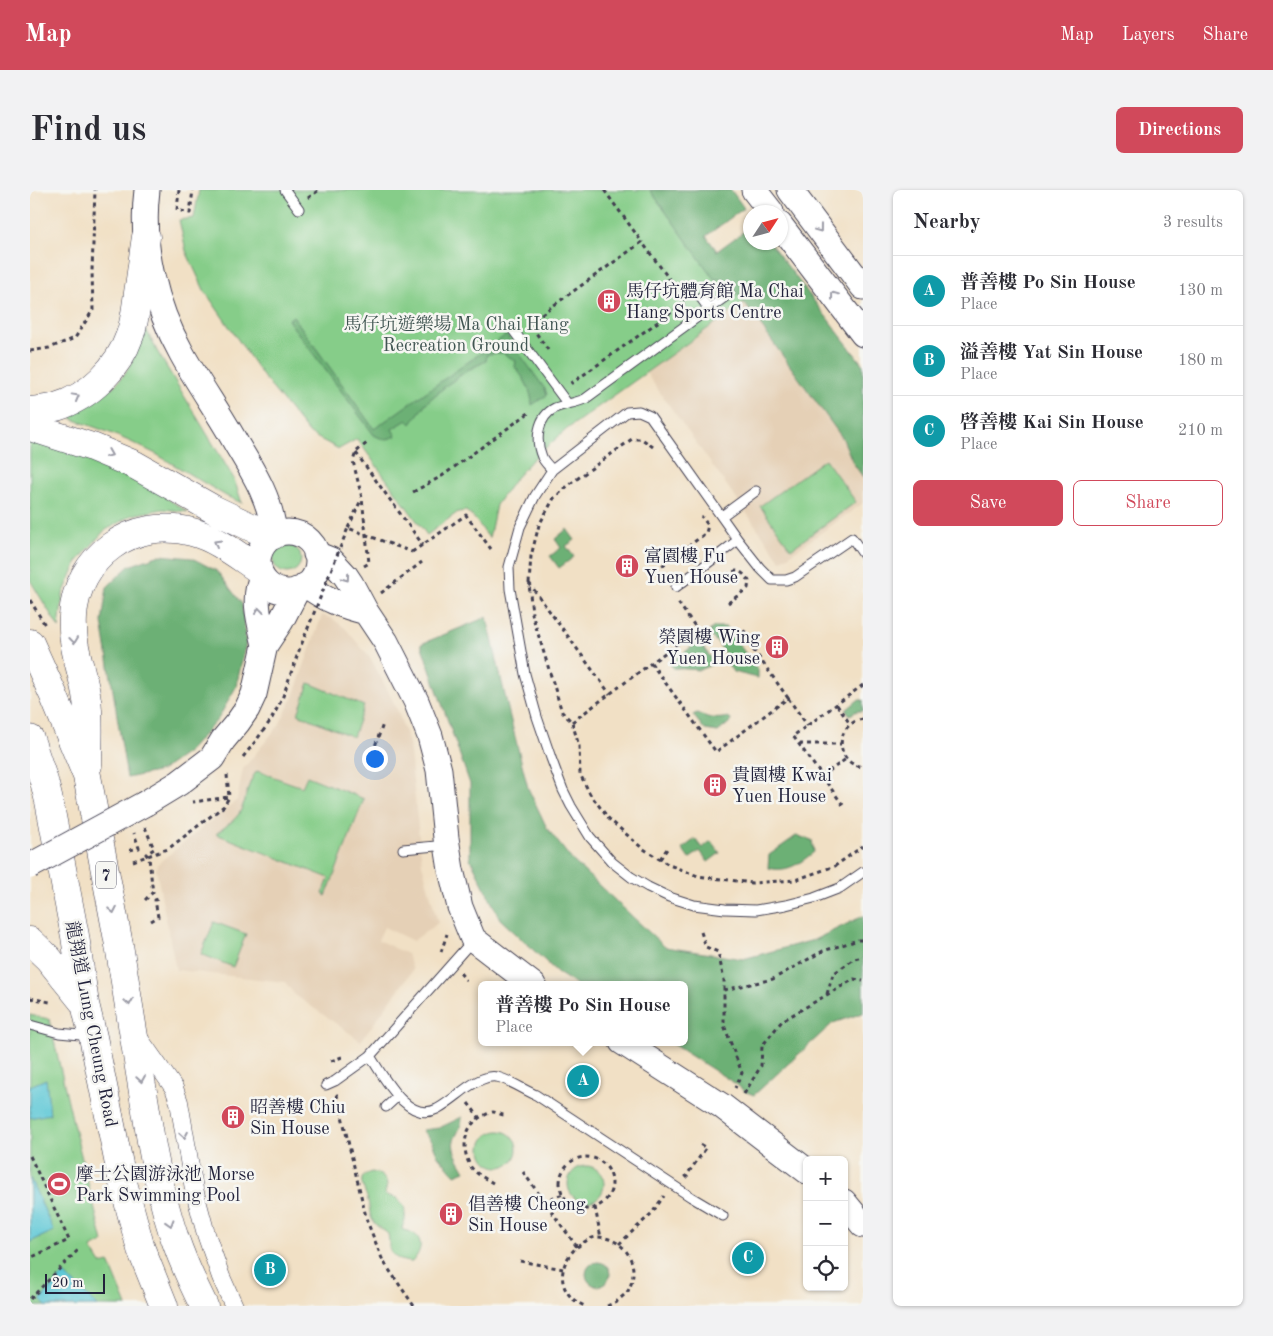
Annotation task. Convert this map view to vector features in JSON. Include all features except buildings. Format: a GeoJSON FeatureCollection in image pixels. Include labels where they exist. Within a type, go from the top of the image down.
{"type":"FeatureCollection","features":[{"type":"Feature","properties":{"kind":"highway"},"geometry":{"type":"LineString","coordinates":[[30,411],[57,406],[82,395],[96,385],[117,362],[131,334],[146,237]]}},
{"type":"Feature","properties":{"kind":"highway"},"geometry":{"type":"LineString","coordinates":[[30,427],[92,447],[135,465],[213,509],[253,528],[274,535]]}},
{"type":"Feature","properties":{"kind":"highway"},"geometry":{"type":"LineString","coordinates":[[87,776],[89,739],[87,701],[75,648],[73,616],[78,592],[95,560],[113,545],[132,534],[154,529],[177,529],[202,535],[260,573]]}},
{"type":"Feature","properties":{"kind":"highway","name":"龍翔道 Lung Cheung Road"},"geometry":{"type":"LineString","coordinates":[[38,635],[56,701],[87,776],[120,945],[151,1141],[164,1201],[175,1240],[204,1306]]}},
{"type":"Feature","properties":{"kind":"highway","name":"龍翔道 Lung Cheung Road"},"geometry":{"type":"LineString","coordinates":[[30,739],[49,801],[75,936],[85,1004],[126,1194],[141,1248],[164,1306]]}},
{"type":"Feature","properties":{"kind":"highway"},"geometry":{"type":"LineString","coordinates":[[30,941],[48,958],[85,1004]]}},
{"type":"Feature","properties":{"kind":"main road"},"geometry":{"type":"LineString","coordinates":[[147,190],[146,237],[160,305],[182,353],[260,485],[272,516],[274,535]]}},
{"type":"Feature","properties":{"kind":"main road"},"geometry":{"type":"LineString","coordinates":[[754,190],[766,205]]}},
{"type":"Feature","properties":{"kind":"main road"},"geometry":{"type":"LineString","coordinates":[[790,190],[863,287]]}},
{"type":"Feature","properties":{"kind":"main road"},"geometry":{"type":"LineString","coordinates":[[788,236],[863,334]]}},
{"type":"Feature","properties":{"kind":"main road"},"geometry":{"type":"LineString","coordinates":[[30,866],[144,806],[175,776],[223,740],[247,709],[254,694],[265,645],[302,588],[312,579],[317,562],[310,545],[267,483],[251,469]]}},
{"type":"Feature","properties":{"kind":"main road"},"geometry":{"type":"LineString","coordinates":[[265,645],[258,609],[260,552],[263,545],[274,535],[289,532],[297,533],[331,560],[371,604],[386,642],[416,701],[430,736],[439,770],[447,845],[460,907],[473,939],[528,981]]}},
{"type":"Feature","properties":{"kind":"main road"},"geometry":{"type":"LineString","coordinates":[[260,573],[274,588],[284,591],[302,588],[334,603],[371,604]]}},
{"type":"Feature","properties":{"kind":"main road"},"geometry":{"type":"LineString","coordinates":[[30,856],[144,806]]}},
{"type":"Feature","properties":{"kind":"main road"},"geometry":{"type":"LineString","coordinates":[[628,1046],[722,1106],[803,1167]]}},
{"type":"Feature","properties":{"kind":"main road"},"geometry":{"type":"LineString","coordinates":[[848,1207],[863,1224]]}},
{"type":"Feature","properties":{"kind":"street","name":"龍翔道 Lung Cheung Road"},"geometry":{"type":"LineString","coordinates":[[134,1031],[174,1088],[179,1102],[194,1189],[206,1234],[221,1277],[234,1306]]}},
{"type":"Feature","properties":{"kind":"lane"},"geometry":{"type":"LineString","coordinates":[[285,190],[299,209]]}},
{"type":"Feature","properties":{"kind":"lane"},"geometry":{"type":"LineString","coordinates":[[552,470],[543,458],[538,443],[538,432],[549,411],[585,399],[729,294]]}},
{"type":"Feature","properties":{"kind":"lane"},"geometry":{"type":"LineString","coordinates":[[701,298],[709,308]]}},
{"type":"Feature","properties":{"kind":"lane"},"geometry":{"type":"LineString","coordinates":[[512,330],[567,404]]}},
{"type":"Feature","properties":{"kind":"lane"},"geometry":{"type":"LineString","coordinates":[[863,554],[852,538],[795,577],[786,580],[772,580],[738,540],[650,416],[639,411],[627,412],[552,470],[534,496],[520,527],[509,566],[510,589],[525,674],[537,717],[563,790],[571,806],[590,837],[612,862],[640,882],[669,897],[694,905],[725,909],[756,910],[814,898],[840,888],[863,872]]}},
{"type":"Feature","properties":{"kind":"lane"},"geometry":{"type":"LineString","coordinates":[[722,516],[756,491]]}},
{"type":"Feature","properties":{"kind":"lane"},"geometry":{"type":"LineString","coordinates":[[676,586],[738,540]]}},
{"type":"Feature","properties":{"kind":"lane"},"geometry":{"type":"LineString","coordinates":[[403,849],[447,845]]}},
{"type":"Feature","properties":{"kind":"lane"},"geometry":{"type":"LineString","coordinates":[[326,1085],[335,1082],[370,1056],[473,939]]}},
{"type":"Feature","properties":{"kind":"lane"},"geometry":{"type":"LineString","coordinates":[[30,1025],[59,1033],[93,1037]]}},
{"type":"Feature","properties":{"kind":"lane"},"geometry":{"type":"LineString","coordinates":[[370,1056],[398,1096],[408,1106],[419,1111],[435,1110],[477,1081],[489,1077],[497,1077],[504,1080],[536,1095],[723,1216]]}},
{"type":"Feature","properties":{"kind":"lane"},"geometry":{"type":"LineString","coordinates":[[386,1107],[398,1096]]}},
{"type":"Feature","properties":{"kind":"path"},"geometry":{"type":"LineString","coordinates":[[30,351],[50,348],[75,338],[93,310],[92,271],[95,190]]}},
{"type":"Feature","properties":{"kind":"path"},"geometry":{"type":"LineString","coordinates":[[179,190],[177,210],[190,213],[193,190]]}},
{"type":"Feature","properties":{"kind":"path"},"geometry":{"type":"LineString","coordinates":[[413,492],[442,476],[558,391],[570,380],[572,383],[686,302],[604,190]]}},
{"type":"Feature","properties":{"kind":"path"},"geometry":{"type":"LineString","coordinates":[[549,352],[529,323],[642,242]]}},
{"type":"Feature","properties":{"kind":"path"},"geometry":{"type":"LineString","coordinates":[[657,454],[652,446],[642,439],[632,439],[570,484],[554,498],[539,525],[531,556],[529,583],[532,614],[562,712],[572,722],[579,746],[580,774],[590,794],[609,819],[642,848],[669,865],[698,876],[752,883],[795,880],[835,866],[863,846]]}},
{"type":"Feature","properties":{"kind":"path"},"geometry":{"type":"LineString","coordinates":[[358,571],[369,563],[362,498],[353,461],[356,452],[368,443]]}},
{"type":"Feature","properties":{"kind":"path"},"geometry":{"type":"LineString","coordinates":[[356,452],[423,545]]}},
{"type":"Feature","properties":{"kind":"path"},"geometry":{"type":"LineString","coordinates":[[242,757],[271,720],[282,699],[298,653],[362,498]]}},
{"type":"Feature","properties":{"kind":"path"},"geometry":{"type":"LineString","coordinates":[[696,509],[708,525],[706,533],[702,537]]}},
{"type":"Feature","properties":{"kind":"path"},"geometry":{"type":"LineString","coordinates":[[348,528],[412,552],[466,515],[491,549]]}},
{"type":"Feature","properties":{"kind":"path"},"geometry":{"type":"LineString","coordinates":[[371,604],[422,562]]}},
{"type":"Feature","properties":{"kind":"path"},"geometry":{"type":"LineString","coordinates":[[728,575],[738,570],[745,574],[749,580],[748,588],[728,603]]}},
{"type":"Feature","properties":{"kind":"path"},"geometry":{"type":"LineString","coordinates":[[529,583],[610,694]]}},
{"type":"Feature","properties":{"kind":"path"},"geometry":{"type":"LineString","coordinates":[[30,600],[38,635]]}},
{"type":"Feature","properties":{"kind":"path"},"geometry":{"type":"LineString","coordinates":[[572,722],[698,629],[688,616]]}},
{"type":"Feature","properties":{"kind":"path"},"geometry":{"type":"LineString","coordinates":[[747,629],[742,634],[808,726]]}},
{"type":"Feature","properties":{"kind":"path"},"geometry":{"type":"LineString","coordinates":[[651,663],[716,752],[788,698]]}},
{"type":"Feature","properties":{"kind":"path"},"geometry":{"type":"LineString","coordinates":[[843,805],[793,736],[863,685]]}},
{"type":"Feature","properties":{"kind":"path"},"geometry":{"type":"LineString","coordinates":[[836,705],[850,724]]}},
{"type":"Feature","properties":{"kind":"path"},"geometry":{"type":"LineString","coordinates":[[863,719],[850,724],[845,730],[841,744],[842,752],[846,758],[852,764],[863,767]]}},
{"type":"Feature","properties":{"kind":"path"},"geometry":{"type":"LineString","coordinates":[[370,760],[384,724]]}},
{"type":"Feature","properties":{"kind":"path"},"geometry":{"type":"LineString","coordinates":[[799,744],[841,744]]}},
{"type":"Feature","properties":{"kind":"path"},"geometry":{"type":"LineString","coordinates":[[822,776],[846,758]]}},
{"type":"Feature","properties":{"kind":"path"},"geometry":{"type":"LineString","coordinates":[[133,861],[168,849],[224,806],[229,796],[227,772]]}},
{"type":"Feature","properties":{"kind":"path"},"geometry":{"type":"LineString","coordinates":[[190,802],[229,796]]}},
{"type":"Feature","properties":{"kind":"path"},"geometry":{"type":"LineString","coordinates":[[144,806],[154,849],[146,854],[149,858],[153,892],[145,900]]}},
{"type":"Feature","properties":{"kind":"path"},"geometry":{"type":"LineString","coordinates":[[130,850],[139,848],[136,838]]}},
{"type":"Feature","properties":{"kind":"path"},"geometry":{"type":"LineString","coordinates":[[660,859],[667,849]]}},
{"type":"Feature","properties":{"kind":"path"},"geometry":{"type":"LineString","coordinates":[[151,921],[158,917],[156,900],[161,898]]}},
{"type":"Feature","properties":{"kind":"path"},"geometry":{"type":"LineString","coordinates":[[445,928],[447,935]]}},
{"type":"Feature","properties":{"kind":"path"},"geometry":{"type":"LineString","coordinates":[[701,932],[706,946],[718,952],[724,980],[724,1025],[742,1073],[734,1090]]}},
{"type":"Feature","properties":{"kind":"path"},"geometry":{"type":"LineString","coordinates":[[724,990],[773,979],[823,951],[863,940]]}},
{"type":"Feature","properties":{"kind":"path"},"geometry":{"type":"LineString","coordinates":[[827,994],[833,974],[854,959],[863,957]]}},
{"type":"Feature","properties":{"kind":"path"},"geometry":{"type":"LineString","coordinates":[[742,1097],[761,1066],[762,1046],[782,1021],[854,979],[863,982]]}},
{"type":"Feature","properties":{"kind":"path"},"geometry":{"type":"LineString","coordinates":[[30,998],[50,1002]]}},
{"type":"Feature","properties":{"kind":"path"},"geometry":{"type":"LineString","coordinates":[[342,1091],[337,1096],[367,1221],[383,1261],[414,1306]]}},
{"type":"Feature","properties":{"kind":"path"},"geometry":{"type":"LineString","coordinates":[[468,1102],[479,1118]]}},
{"type":"Feature","properties":{"kind":"path"},"geometry":{"type":"LineString","coordinates":[[493,1183],[472,1168],[465,1152],[465,1137],[471,1125],[479,1118],[492,1112],[504,1115]]}},
{"type":"Feature","properties":{"kind":"path"},"geometry":{"type":"LineString","coordinates":[[686,1176],[706,1148],[698,1142]]}},
{"type":"Feature","properties":{"kind":"path"},"geometry":{"type":"LineString","coordinates":[[30,1156],[69,1240],[30,1258]]}},
{"type":"Feature","properties":{"kind":"path"},"geometry":{"type":"LineString","coordinates":[[587,1156],[596,1158],[602,1162],[612,1176],[612,1185],[606,1200],[595,1207],[576,1207],[568,1202],[563,1194],[560,1186],[560,1177],[564,1168],[578,1158],[587,1156]]}},
{"type":"Feature","properties":{"kind":"path"},"geometry":{"type":"LineString","coordinates":[[523,1172],[576,1247]]}},
{"type":"Feature","properties":{"kind":"path"},"geometry":{"type":"LineString","coordinates":[[619,1244],[652,1213],[666,1193]]}},
{"type":"Feature","properties":{"kind":"path"},"geometry":{"type":"LineString","coordinates":[[543,1201],[563,1194]]}},
{"type":"Feature","properties":{"kind":"path"},"geometry":{"type":"LineString","coordinates":[[595,1207],[601,1238]]}},
{"type":"Feature","properties":{"kind":"path"},"geometry":{"type":"LineString","coordinates":[[585,1306],[575,1301],[564,1286],[562,1278],[563,1268],[565,1260],[576,1247],[596,1237],[619,1244],[627,1252],[633,1265],[634,1276],[629,1290],[616,1302],[607,1306]]}},
{"type":"Feature","properties":{"kind":"path"},"geometry":{"type":"LineString","coordinates":[[30,1299],[79,1249]]}},
{"type":"Feature","properties":{"kind":"path"},"geometry":{"type":"LineString","coordinates":[[520,1261],[563,1268]]}},
{"type":"Feature","properties":{"kind":"path"},"geometry":{"type":"LineString","coordinates":[[616,1302],[619,1306]]}},
{"type":"Feature","properties":{"kind":"shaded area"},"geometry":{"type":"Polygon","coordinates":[[[744,302],[843,439],[853,463],[863,477],[863,503],[781,561],[646,373],[744,302]]]}},
{"type":"Feature","properties":{"kind":"shaded area"},"geometry":{"type":"Polygon","coordinates":[[[322,615],[333,619],[345,628],[371,659],[398,712],[409,743],[422,864],[438,923],[413,941],[384,927],[378,940],[407,954],[413,970],[361,1041],[295,995],[285,982],[176,970],[156,869],[161,861],[237,800],[243,769],[279,725],[293,697],[322,615]]]}},
{"type":"Feature","properties":{"kind":"green space","name":"馬仔坑遊樂場 Ma Chai Hang Recreation Ground"},"geometry":{"type":"Polygon","coordinates":[[[199,190],[717,190],[701,234],[718,257],[743,245],[743,250],[757,250],[780,277],[567,429],[532,460],[514,480],[496,505],[489,538],[474,518],[466,511],[458,512],[427,535],[357,439],[339,449],[310,434],[265,379],[204,290],[186,251],[179,220],[194,218],[199,190]]]}},
{"type":"Feature","properties":{"kind":"green space"},"geometry":{"type":"Polygon","coordinates":[[[650,190],[731,190],[743,209],[706,236],[717,251],[743,232],[743,250],[775,250],[863,365],[863,477],[853,463],[843,439],[727,279],[714,279],[650,190]]]}},
{"type":"Feature","properties":{"kind":"green space"},"geometry":{"type":"Polygon","coordinates":[[[293,316],[374,429],[506,335],[545,389],[547,395],[532,405],[527,385],[515,367],[516,361],[503,353],[487,354],[486,361],[468,370],[426,403],[411,424],[407,420],[392,429],[396,436],[387,439],[380,438],[374,435],[288,320],[293,316]]]}},
{"type":"Feature","properties":{"kind":"green space"},"geometry":{"type":"Polygon","coordinates":[[[144,331],[147,331],[157,351],[234,479],[242,503],[226,496],[156,454],[108,432],[72,419],[72,415],[105,393],[120,380],[139,346],[144,331]]]}},
{"type":"Feature","properties":{"kind":"green space"},"geometry":{"type":"Polygon","coordinates":[[[30,436],[136,478],[188,512],[163,509],[132,515],[104,531],[77,562],[63,594],[59,628],[30,580],[30,436]]]}},
{"type":"Feature","properties":{"kind":"green space"},"geometry":{"type":"Polygon","coordinates":[[[825,459],[856,502],[791,549],[760,506],[825,459]]]}},
{"type":"Feature","properties":{"kind":"green space"},"geometry":{"type":"Polygon","coordinates":[[[567,529],[575,540],[566,546],[574,557],[559,568],[550,556],[561,548],[555,539],[567,529]]]}},
{"type":"Feature","properties":{"kind":"green space"},"geometry":{"type":"Polygon","coordinates":[[[287,545],[297,549],[301,559],[297,569],[287,573],[277,569],[273,559],[277,549],[287,545]]]}},
{"type":"Feature","properties":{"kind":"green space"},"geometry":{"type":"Polygon","coordinates":[[[160,555],[192,558],[217,571],[242,604],[246,643],[236,687],[218,719],[189,751],[161,771],[127,778],[102,622],[107,587],[129,566],[160,555]]]}},
{"type":"Feature","properties":{"kind":"green space"},"geometry":{"type":"Polygon","coordinates":[[[487,617],[528,788],[547,828],[572,860],[665,947],[743,959],[814,940],[863,916],[863,1013],[833,1023],[754,1095],[744,1091],[675,1046],[688,1046],[688,981],[571,981],[558,973],[500,919],[470,858],[470,784],[421,644],[487,617]]]}},
{"type":"Feature","properties":{"kind":"green space"},"geometry":{"type":"Polygon","coordinates":[[[714,627],[726,627],[758,670],[758,678],[733,672],[726,662],[725,654],[718,643],[710,636],[710,630],[714,627]]]}},
{"type":"Feature","properties":{"kind":"green space"},"geometry":{"type":"Polygon","coordinates":[[[699,642],[712,659],[711,665],[700,670],[673,668],[670,664],[672,661],[699,642]]]}},
{"type":"Feature","properties":{"kind":"green space"},"geometry":{"type":"Polygon","coordinates":[[[309,683],[364,706],[353,737],[298,714],[309,683]]]}},
{"type":"Feature","properties":{"kind":"green space"},"geometry":{"type":"Polygon","coordinates":[[[858,700],[863,700],[863,711],[857,711],[850,715],[846,710],[858,700]]]}},
{"type":"Feature","properties":{"kind":"green space"},"geometry":{"type":"Polygon","coordinates":[[[697,713],[712,718],[728,717],[731,719],[718,732],[705,730],[693,715],[697,713]]]}},
{"type":"Feature","properties":{"kind":"green space"},"geometry":{"type":"Polygon","coordinates":[[[257,771],[302,787],[307,776],[364,799],[326,896],[323,894],[329,878],[216,834],[240,812],[251,780],[257,771]]]}},
{"type":"Feature","properties":{"kind":"green space"},"geometry":{"type":"Polygon","coordinates":[[[796,836],[812,840],[814,852],[799,863],[788,868],[768,868],[769,855],[796,836]]]}},
{"type":"Feature","properties":{"kind":"green space"},"geometry":{"type":"Polygon","coordinates":[[[695,839],[702,848],[711,841],[720,853],[708,862],[700,851],[689,859],[682,849],[695,839]]]}},
{"type":"Feature","properties":{"kind":"green space"},"geometry":{"type":"Polygon","coordinates":[[[214,922],[246,934],[233,967],[201,954],[214,922]]]}},
{"type":"Feature","properties":{"kind":"green space","name":"摩士公園游泳池 Morse Park Swimming Pool"},"geometry":{"type":"Polygon","coordinates":[[[30,1015],[49,1019],[103,1242],[91,1248],[101,1264],[109,1262],[127,1306],[30,1306],[30,1015]]]}},
{"type":"Feature","properties":{"kind":"green space"},"geometry":{"type":"Polygon","coordinates":[[[462,1117],[461,1126],[453,1144],[465,1171],[455,1175],[438,1156],[432,1142],[422,1130],[439,1128],[462,1117]]]}},
{"type":"Feature","properties":{"kind":"green space"},"geometry":{"type":"Polygon","coordinates":[[[499,1131],[506,1132],[512,1136],[516,1142],[516,1156],[512,1162],[506,1166],[499,1167],[492,1166],[486,1162],[482,1156],[481,1149],[482,1142],[486,1136],[492,1132],[499,1131]]]}},
{"type":"Feature","properties":{"kind":"green space"},"geometry":{"type":"Polygon","coordinates":[[[586,1166],[593,1167],[599,1171],[603,1177],[603,1191],[599,1197],[593,1201],[586,1202],[579,1201],[573,1197],[569,1191],[568,1184],[569,1177],[573,1171],[579,1167],[586,1166]]]}},
{"type":"Feature","properties":{"kind":"green space"},"geometry":{"type":"Polygon","coordinates":[[[372,1172],[380,1175],[386,1181],[385,1195],[397,1198],[404,1206],[405,1220],[403,1230],[415,1234],[420,1242],[419,1252],[412,1262],[401,1260],[392,1254],[389,1247],[388,1234],[376,1225],[372,1219],[362,1180],[366,1174],[372,1172]]]}},
{"type":"Feature","properties":{"kind":"green space"},"geometry":{"type":"Polygon","coordinates":[[[593,1262],[603,1262],[610,1269],[610,1279],[603,1286],[593,1286],[586,1279],[586,1269],[593,1262]]]}},
{"type":"Feature","properties":{"kind":"water"},"geometry":{"type":"Polygon","coordinates":[[[46,1079],[50,1114],[30,1118],[30,1086],[46,1079]]]}},
{"type":"Feature","properties":{"kind":"water"},"geometry":{"type":"Polygon","coordinates":[[[30,1178],[54,1231],[30,1242],[30,1178]]]}},
{"type":"Feature","properties":{"kind":"water"},"geometry":{"type":"Polygon","coordinates":[[[64,1274],[98,1306],[46,1306],[40,1300],[64,1274]]]}},
{"type":"Feature","properties":{"kind":"place","name":"馬仔坑體育館 Ma Chai Hang Sports Centre"},"geometry":{"type":"Point","coordinates":[609,301]}},
{"type":"Feature","properties":{"kind":"place","name":"富園樓 Fu Yuen House"},"geometry":{"type":"Point","coordinates":[627,566]}},
{"type":"Feature","properties":{"kind":"place","name":"榮園樓 Wing Yuen House"},"geometry":{"type":"Point","coordinates":[777,647]}},
{"type":"Feature","properties":{"kind":"place","name":"貴園樓 Kwai Yuen House"},"geometry":{"type":"Point","coordinates":[715,785]}},
{"type":"Feature","properties":{"kind":"place","name":"普善樓 Po Sin House"},"geometry":{"type":"Point","coordinates":[583,1081]}},
{"type":"Feature","properties":{"kind":"place","name":"昭善樓 Chiu Sin House"},"geometry":{"type":"Point","coordinates":[233,1117]}},
{"type":"Feature","properties":{"kind":"place","name":"摩士公園游泳池 Morse Park Swimming Pool"},"geometry":{"type":"Point","coordinates":[59,1184]}},
{"type":"Feature","properties":{"kind":"place","name":"倡善樓 Cheong Sin House"},"geometry":{"type":"Point","coordinates":[451,1214]}},
{"type":"Feature","properties":{"kind":"place","name":"啓善樓 Kai Sin House"},"geometry":{"type":"Point","coordinates":[748,1258]}},
{"type":"Feature","properties":{"kind":"place","name":"溢善樓 Yat Sin House"},"geometry":{"type":"Point","coordinates":[270,1270]}}]}
